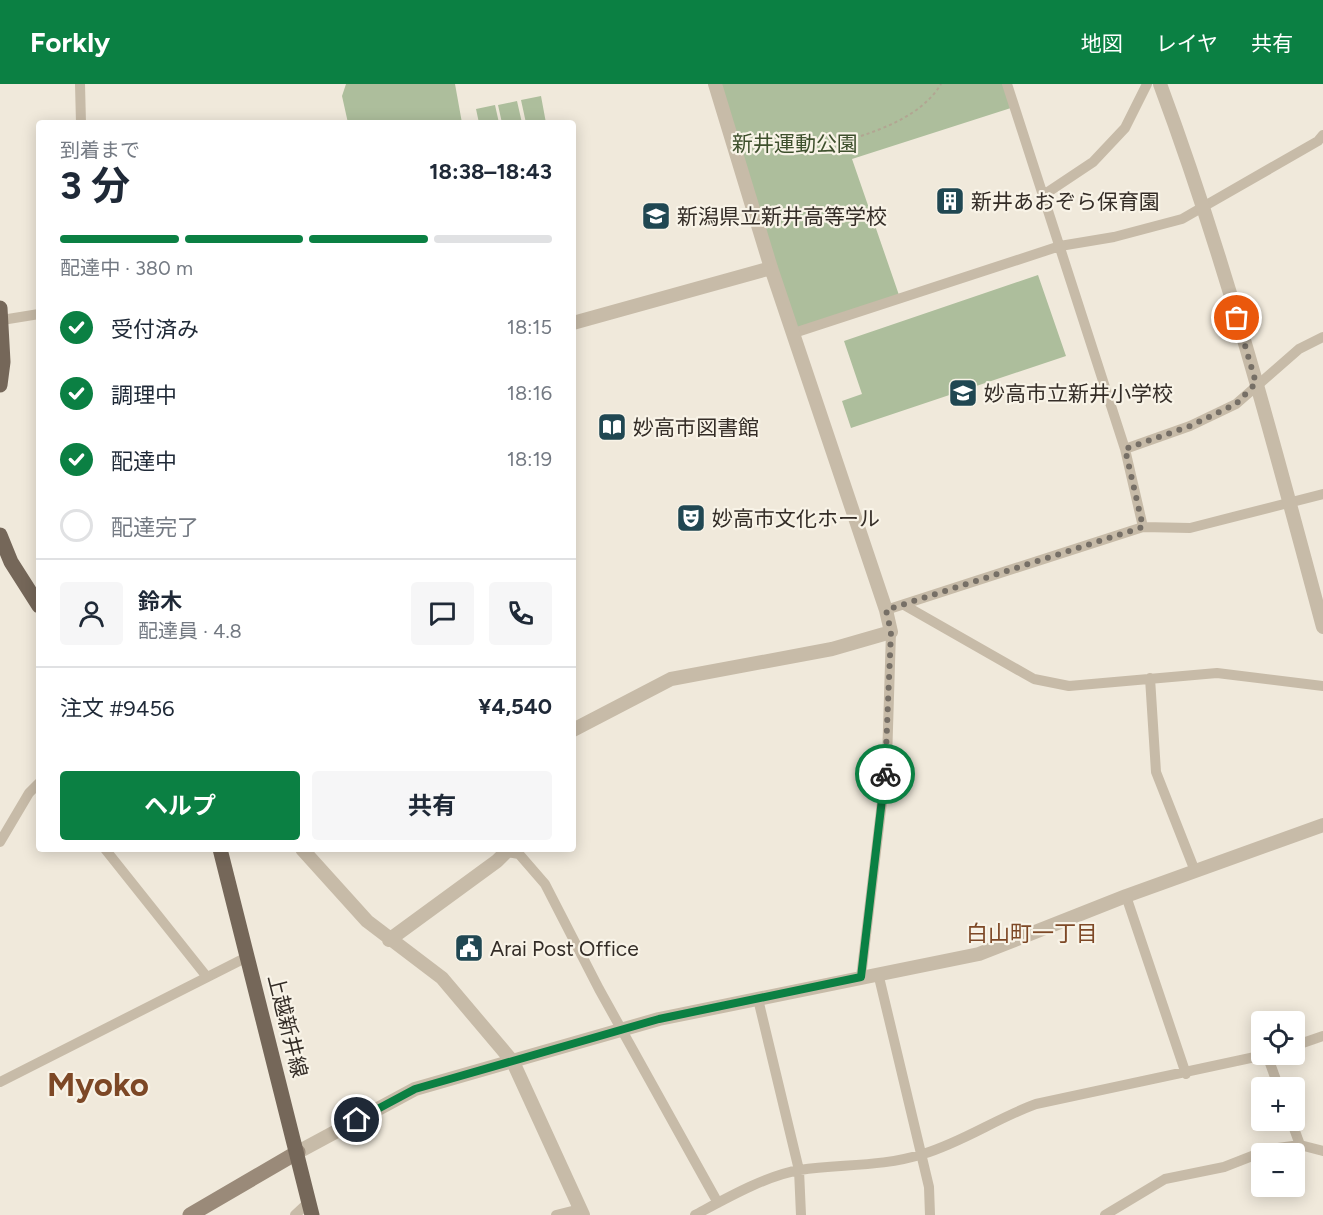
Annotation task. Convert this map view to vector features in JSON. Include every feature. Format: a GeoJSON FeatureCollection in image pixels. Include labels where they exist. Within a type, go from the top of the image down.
{"type":"FeatureCollection","features":[{"type":"Feature","properties":{"kind":"main road"},"geometry":{"type":"LineString","coordinates":[[0,385],[3,362],[1,314]]}},
{"type":"Feature","properties":{"kind":"main road"},"geometry":{"type":"LineString","coordinates":[[0,535],[10,562],[36,601]]}},
{"type":"Feature","properties":{"kind":"main road","name":"上越新井線"},"geometry":{"type":"LineString","coordinates":[[221,852],[311,1208]]}},
{"type":"Feature","properties":{"kind":"main road"},"geometry":{"type":"LineString","coordinates":[[190,1215],[298,1152]]}},
{"type":"Feature","properties":{"kind":"street"},"geometry":{"type":"LineString","coordinates":[[80,84],[81,120]]}},
{"type":"Feature","properties":{"kind":"street"},"geometry":{"type":"LineString","coordinates":[[715,84],[771,268],[886,610],[891,632],[887,760],[861,977]]}},
{"type":"Feature","properties":{"kind":"street"},"geometry":{"type":"LineString","coordinates":[[1007,84],[1041,196],[1060,246],[1125,449],[1143,527]]}},
{"type":"Feature","properties":{"kind":"street"},"geometry":{"type":"LineString","coordinates":[[1041,196],[1093,162],[1125,128],[1147,84]]}},
{"type":"Feature","properties":{"kind":"street"},"geometry":{"type":"LineString","coordinates":[[1160,84],[1204,208],[1290,501],[1323,627]]}},
{"type":"Feature","properties":{"kind":"street"},"geometry":{"type":"LineString","coordinates":[[794,333],[1060,246],[1114,237],[1182,219],[1318,141],[1323,135]]}},
{"type":"Feature","properties":{"kind":"street"},"geometry":{"type":"LineString","coordinates":[[576,322],[771,268]]}},
{"type":"Feature","properties":{"kind":"street"},"geometry":{"type":"LineString","coordinates":[[1,314],[36,314]]}},
{"type":"Feature","properties":{"kind":"street"},"geometry":{"type":"LineString","coordinates":[[1125,449],[1190,426],[1236,404],[1256,383],[1299,348],[1323,337]]}},
{"type":"Feature","properties":{"kind":"street"},"geometry":{"type":"LineString","coordinates":[[886,610],[1143,527],[1190,528],[1323,494]]}},
{"type":"Feature","properties":{"kind":"street"},"geometry":{"type":"LineString","coordinates":[[904,605],[1034,679],[1069,686],[1217,673],[1323,686]]}},
{"type":"Feature","properties":{"kind":"street"},"geometry":{"type":"LineString","coordinates":[[576,728],[670,679],[832,649],[891,632]]}},
{"type":"Feature","properties":{"kind":"street"},"geometry":{"type":"LineString","coordinates":[[1150,678],[1156,772],[1195,871]]}},
{"type":"Feature","properties":{"kind":"street"},"geometry":{"type":"LineString","coordinates":[[0,842],[29,793],[36,786]]}},
{"type":"Feature","properties":{"kind":"street"},"geometry":{"type":"LineString","coordinates":[[298,1152],[415,1089],[659,1019],[979,954],[1126,896],[1323,825]]}},
{"type":"Feature","properties":{"kind":"street"},"geometry":{"type":"LineString","coordinates":[[107,852],[207,977]]}},
{"type":"Feature","properties":{"kind":"street"},"geometry":{"type":"LineString","coordinates":[[305,852],[367,921],[388,940],[442,978],[513,1062],[582,1212],[556,1215]]}},
{"type":"Feature","properties":{"kind":"street"},"geometry":{"type":"LineString","coordinates":[[388,940],[504,852]]}},
{"type":"Feature","properties":{"kind":"street"},"geometry":{"type":"LineString","coordinates":[[510,852],[519,854],[545,884],[718,1203]]}},
{"type":"Feature","properties":{"kind":"street"},"geometry":{"type":"LineString","coordinates":[[1126,896],[1186,1074]]}},
{"type":"Feature","properties":{"kind":"street"},"geometry":{"type":"LineString","coordinates":[[0,1082],[249,956]]}},
{"type":"Feature","properties":{"kind":"street"},"geometry":{"type":"LineString","coordinates":[[878,973],[929,1187],[930,1215]]}},
{"type":"Feature","properties":{"kind":"street"},"geometry":{"type":"LineString","coordinates":[[758,999],[799,1170],[801,1215]]}},
{"type":"Feature","properties":{"kind":"street"},"geometry":{"type":"LineString","coordinates":[[1305,1042],[1323,1036]]}},
{"type":"Feature","properties":{"kind":"street"},"geometry":{"type":"LineString","coordinates":[[695,1215],[718,1203],[799,1170],[854,1167],[921,1155],[954,1143],[1004,1116],[1036,1104],[1251,1059]]}},
{"type":"Feature","properties":{"kind":"street"},"geometry":{"type":"LineString","coordinates":[[1305,1146],[1323,1151]]}},
{"type":"Feature","properties":{"kind":"street"},"geometry":{"type":"LineString","coordinates":[[1105,1215],[1165,1179],[1224,1167],[1251,1156]]}},
{"type":"Feature","properties":{"kind":"street"},"geometry":{"type":"LineString","coordinates":[[296,1215],[311,1208]]}},
{"type":"Feature","properties":{"kind":"path"},"geometry":{"type":"LineString","coordinates":[[861,136],[894,124],[934,95],[941,84]]}},
{"type":"Feature","properties":{"kind":"green space"},"geometry":{"type":"Polygon","coordinates":[[[346,84],[455,84],[461,120],[347,120],[342,96],[346,84]]]}},
{"type":"Feature","properties":{"kind":"green space","name":"新井運動公園"},"geometry":{"type":"Polygon","coordinates":[[[715,84],[1006,84],[1014,107],[852,159],[900,298],[794,333],[715,84]]]}},
{"type":"Feature","properties":{"kind":"green space"},"geometry":{"type":"Polygon","coordinates":[[[541,96],[545,120],[525,120],[521,100],[541,96]]]}},
{"type":"Feature","properties":{"kind":"green space"},"geometry":{"type":"Polygon","coordinates":[[[517,101],[521,120],[501,120],[498,105],[517,101]]]}},
{"type":"Feature","properties":{"kind":"green space"},"geometry":{"type":"Polygon","coordinates":[[[495,105],[498,120],[478,120],[476,109],[495,105]]]}},
{"type":"Feature","properties":{"kind":"green space"},"geometry":{"type":"Polygon","coordinates":[[[1038,275],[1066,356],[851,428],[842,401],[862,394],[844,341],[1038,275]]]}},
{"type":"Feature","properties":{"kind":"way so far"},"geometry":{"type":"LineString","coordinates":[[885,774],[891,632],[886,610],[1143,527],[1125,449],[1190,426],[1236,404],[1256,383],[1237,318]]}},
{"type":"Feature","properties":{"kind":"place","name":"新井あおぞら保育園"},"geometry":{"type":"Point","coordinates":[950,201]}},
{"type":"Feature","properties":{"kind":"place","name":"新潟県立新井高等学校"},"geometry":{"type":"Point","coordinates":[656,216]}},
{"type":"Feature","properties":{"kind":"place","name":"妙高市立新井小学校"},"geometry":{"type":"Point","coordinates":[963,393]}},
{"type":"Feature","properties":{"kind":"place","name":"妙高市図書館"},"geometry":{"type":"Point","coordinates":[612,427]}},
{"type":"Feature","properties":{"kind":"place","name":"妙高市文化ホール"},"geometry":{"type":"Point","coordinates":[691,518]}},
{"type":"Feature","properties":{"kind":"place","name":"Arai Post Office"},"geometry":{"type":"Point","coordinates":[469,948]}},
{"type":"Feature","properties":{"kind":"district","name":"白山町一丁目"},"geometry":{"type":"Point","coordinates":[1032,933]}},
{"type":"Feature","properties":{"kind":"district","name":"Myoko"},"geometry":{"type":"Point","coordinates":[98,1084]}},
{"type":"Feature","properties":{"kind":"route"},"geometry":{"type":"LineString","coordinates":[[357,1120],[415,1089],[659,1019],[861,977],[885,774]]}}]}
